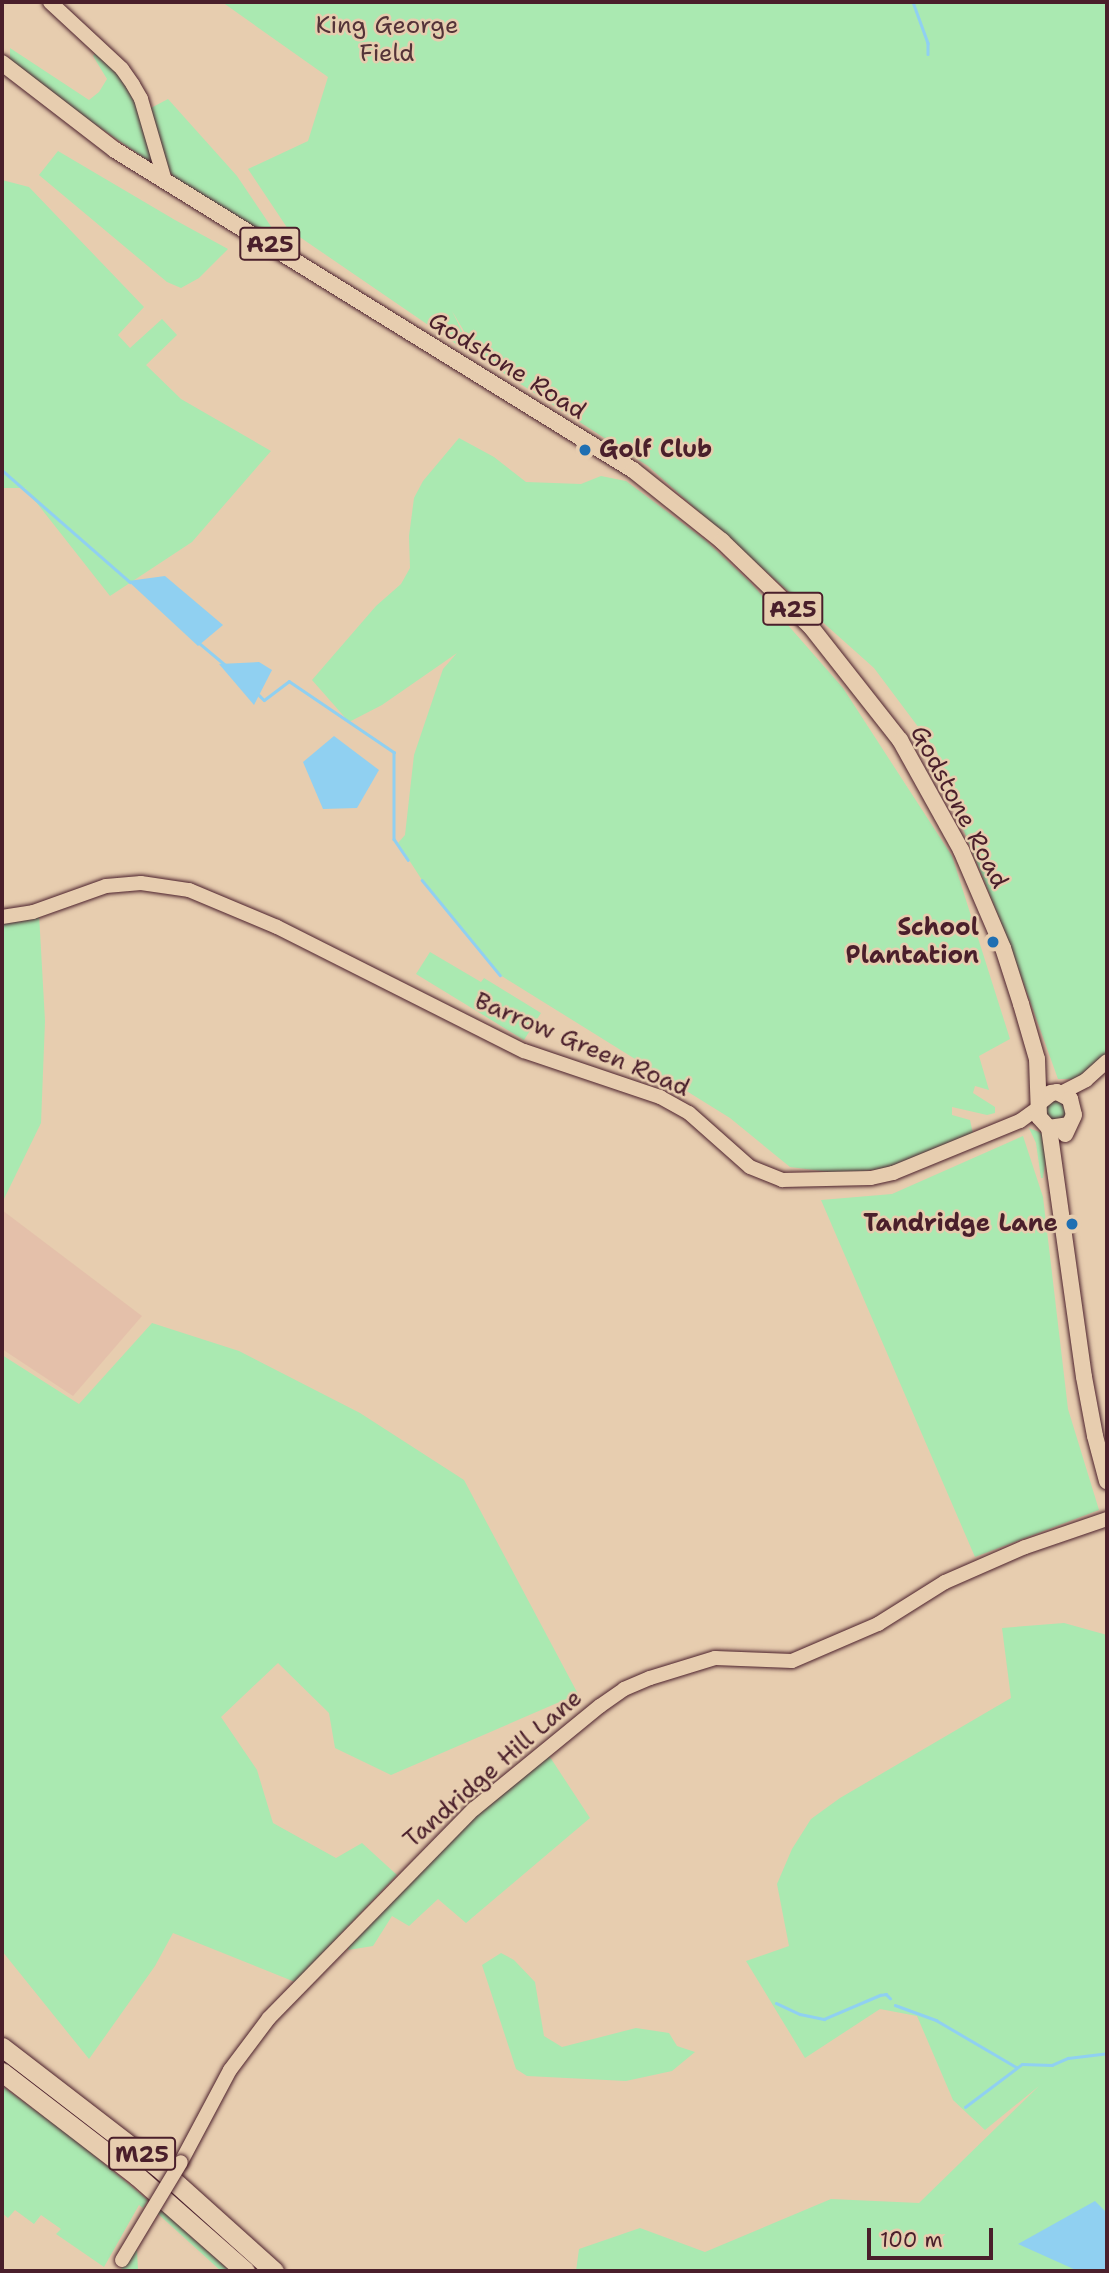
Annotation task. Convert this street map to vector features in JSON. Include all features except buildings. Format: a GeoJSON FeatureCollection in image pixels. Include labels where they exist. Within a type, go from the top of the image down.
{"type":"FeatureCollection","features":[{"type":"Feature","properties":{"kind":"highway","name":"M25"},"geometry":{"type":"LineString","coordinates":[[2,2047],[158,2167],[274,2271]]}},
{"type":"Feature","properties":{"kind":"highway","name":"M25"},"geometry":{"type":"LineString","coordinates":[[2,2071],[137,2176],[245,2271]]}},
{"type":"Feature","properties":{"kind":"main road","name":"Godstone Road"},"geometry":{"type":"LineString","coordinates":[[2,63],[71,119],[165,181],[633,470],[722,541],[811,626],[878,709],[933,795],[961,850],[999,937],[1037,1059],[1042,1115]]}},
{"type":"Feature","properties":{"kind":"main road","name":"Godstone Road"},"geometry":{"type":"LineString","coordinates":[[1037,1059],[1064,1096]]}},
{"type":"Feature","properties":{"kind":"main road"},"geometry":{"type":"LineString","coordinates":[[1064,1096],[1074,1115],[1068,1125],[1042,1115],[1064,1096]]}},
{"type":"Feature","properties":{"kind":"main road","name":"A25"},"geometry":{"type":"LineString","coordinates":[[1042,1115],[1058,1176],[1084,1377],[1094,1436],[1107,1481]]}},
{"type":"Feature","properties":{"kind":"main road","name":"A25"},"geometry":{"type":"LineString","coordinates":[[1058,1176],[1068,1125]]}},
{"type":"Feature","properties":{"kind":"street"},"geometry":{"type":"LineString","coordinates":[[50,2],[122,69],[133,85],[141,99],[165,181]]}},
{"type":"Feature","properties":{"kind":"street","name":"Barrow Green Road"},"geometry":{"type":"LineString","coordinates":[[2,917],[33,912],[106,886],[141,883],[190,890],[277,927],[524,1051],[660,1097],[689,1113],[750,1167],[782,1180],[871,1178],[894,1173],[1020,1121],[1042,1115]]}},
{"type":"Feature","properties":{"kind":"street"},"geometry":{"type":"LineString","coordinates":[[1064,1096],[1107,1061]]}},
{"type":"Feature","properties":{"kind":"street","name":"Tandridge Hill Lane"},"geometry":{"type":"LineString","coordinates":[[119,2266],[189,2148],[230,2070],[269,2018],[474,1809],[608,1700],[650,1678],[715,1658],[792,1661],[877,1624],[945,1582],[1024,1547],[1107,1519]]}},
{"type":"Feature","properties":{"kind":"shaded area"},"geometry":{"type":"Polygon","coordinates":[[[2,1210],[142,1316],[73,1396],[2,1349],[2,1210]]]}},
{"type":"Feature","properties":{"kind":"green space","name":"King George Field"},"geometry":{"type":"Polygon","coordinates":[[[222,2],[1107,2],[1107,1059],[1079,1079],[1058,1079],[1007,937],[959,819],[937,752],[874,668],[648,466],[480,358],[452,311],[475,357],[288,229],[248,169],[308,141],[328,77],[222,2]]]}},
{"type":"Feature","properties":{"kind":"green space"},"geometry":{"type":"Polygon","coordinates":[[[10,48],[89,100],[99,92],[107,79],[93,56],[96,52],[122,77],[139,110],[153,164],[10,66],[10,48]]]}},
{"type":"Feature","properties":{"kind":"green space"},"geometry":{"type":"Polygon","coordinates":[[[168,99],[237,176],[272,228],[271,236],[180,184],[169,171],[149,109],[168,99]]]}},
{"type":"Feature","properties":{"kind":"green space"},"geometry":{"type":"Polygon","coordinates":[[[58,151],[228,249],[199,278],[181,288],[167,282],[39,175],[58,151]]]}},
{"type":"Feature","properties":{"kind":"green space"},"geometry":{"type":"Polygon","coordinates":[[[2,180],[29,187],[144,307],[118,335],[130,348],[162,319],[177,335],[146,365],[181,399],[271,451],[192,542],[110,596],[25,488],[2,488],[2,180]]]}},
{"type":"Feature","properties":{"kind":"green space"},"geometry":{"type":"Polygon","coordinates":[[[459,438],[494,457],[526,482],[581,484],[601,476],[626,481],[705,540],[751,583],[843,688],[952,856],[1010,1039],[979,1056],[989,1090],[975,1086],[973,1093],[995,1107],[995,1113],[987,1115],[952,1107],[952,1115],[970,1120],[973,1134],[886,1169],[838,1173],[790,1167],[730,1118],[500,975],[422,880],[398,843],[405,835],[414,755],[443,669],[457,653],[382,705],[349,722],[312,680],[376,606],[401,584],[410,568],[409,536],[414,498],[423,481],[459,438]]]}},
{"type":"Feature","properties":{"kind":"green space"},"geometry":{"type":"Polygon","coordinates":[[[39,914],[45,1021],[41,1123],[2,1203],[2,923],[39,914]]]}},
{"type":"Feature","properties":{"kind":"green space"},"geometry":{"type":"Polygon","coordinates":[[[430,952],[481,982],[484,978],[541,1013],[524,1040],[416,974],[430,952]]]}},
{"type":"Feature","properties":{"kind":"green space"},"geometry":{"type":"Polygon","coordinates":[[[1056,1100],[1064,1103],[1067,1111],[1064,1119],[1056,1122],[1048,1119],[1045,1111],[1048,1103],[1056,1100]]]}},
{"type":"Feature","properties":{"kind":"green space"},"geometry":{"type":"Polygon","coordinates":[[[1029,1128],[1044,1134],[1047,1150],[1043,1178],[1036,1143],[1029,1128]]]}},
{"type":"Feature","properties":{"kind":"green space"},"geometry":{"type":"Polygon","coordinates":[[[1023,1136],[1043,1197],[1068,1409],[1099,1510],[975,1557],[821,1200],[892,1194],[1023,1136]]]}},
{"type":"Feature","properties":{"kind":"green space"},"geometry":{"type":"Polygon","coordinates":[[[152,1323],[239,1351],[360,1413],[464,1480],[578,1694],[391,1775],[335,1748],[329,1713],[278,1663],[221,1717],[257,1770],[273,1823],[336,1858],[362,1843],[397,1875],[295,1982],[173,1933],[155,1966],[89,2059],[2,1951],[2,1355],[79,1404],[152,1323]]]}},
{"type":"Feature","properties":{"kind":"green space"},"geometry":{"type":"Polygon","coordinates":[[[1064,1623],[1107,1635],[1107,2271],[576,2271],[579,2249],[640,2228],[705,2252],[831,2199],[919,2203],[1039,2086],[985,2130],[953,2100],[917,2016],[880,2009],[805,2058],[746,1961],[789,1946],[777,1884],[792,1849],[811,1819],[840,1798],[1011,1698],[1002,1628],[1064,1623]]]}},
{"type":"Feature","properties":{"kind":"green space"},"geometry":{"type":"Polygon","coordinates":[[[548,1754],[590,1818],[466,1923],[438,1899],[409,1926],[392,1916],[373,1946],[348,1950],[352,1934],[461,1825],[548,1754]]]}},
{"type":"Feature","properties":{"kind":"green space"},"geometry":{"type":"Polygon","coordinates":[[[501,1953],[514,1960],[535,1982],[544,2036],[562,2047],[636,2028],[669,2033],[677,2046],[695,2052],[672,2071],[626,2081],[527,2076],[516,2069],[482,1965],[501,1953]]]}},
{"type":"Feature","properties":{"kind":"green space"},"geometry":{"type":"Polygon","coordinates":[[[2,2086],[73,2138],[148,2200],[143,2208],[139,2205],[104,2267],[56,2234],[61,2229],[41,2215],[34,2224],[15,2210],[8,2218],[2,2213],[2,2086]]]}},
{"type":"Feature","properties":{"kind":"green space"},"geometry":{"type":"Polygon","coordinates":[[[159,2208],[230,2271],[221,2271],[157,2213],[159,2208]]]}},
{"type":"Feature","properties":{"kind":"green space"},"geometry":{"type":"Polygon","coordinates":[[[133,2249],[137,2251],[138,2271],[120,2271],[133,2249]]]}},
{"type":"Feature","properties":{"kind":"water"},"geometry":{"type":"Polygon","coordinates":[[[165,576],[223,625],[198,646],[128,581],[165,576]]]}},
{"type":"Feature","properties":{"kind":"water"},"geometry":{"type":"Polygon","coordinates":[[[259,662],[272,670],[254,705],[219,664],[259,662]]]}},
{"type":"Feature","properties":{"kind":"water"},"geometry":{"type":"Polygon","coordinates":[[[334,736],[379,770],[357,808],[323,809],[303,762],[334,736]]]}},
{"type":"Feature","properties":{"kind":"water"},"geometry":{"type":"Polygon","coordinates":[[[1095,2201],[1107,2213],[1107,2271],[1078,2271],[1018,2244],[1095,2201]]]}},
{"type":"Feature","properties":{"kind":"waterway"},"geometry":{"type":"LineString","coordinates":[[913,2],[928,43],[928,54]]}},
{"type":"Feature","properties":{"kind":"waterway"},"geometry":{"type":"LineString","coordinates":[[2,470],[130,582]]}},
{"type":"Feature","properties":{"kind":"waterway"},"geometry":{"type":"LineString","coordinates":[[198,642],[225,665]]}},
{"type":"Feature","properties":{"kind":"waterway"},"geometry":{"type":"LineString","coordinates":[[259,695],[264,700],[289,681],[394,752],[394,839],[408,860]]}},
{"type":"Feature","properties":{"kind":"waterway"},"geometry":{"type":"LineString","coordinates":[[422,880],[500,975]]}},
{"type":"Feature","properties":{"kind":"waterway"},"geometry":{"type":"LineString","coordinates":[[776,2003],[800,2014],[824,2019],[880,1995],[886,1994],[890,1998]]}},
{"type":"Feature","properties":{"kind":"waterway"},"geometry":{"type":"LineString","coordinates":[[895,2005],[936,2020],[1016,2067]]}},
{"type":"Feature","properties":{"kind":"waterway"},"geometry":{"type":"LineString","coordinates":[[965,2107],[1022,2064],[1052,2065],[1068,2058],[1107,2053]]}},
{"type":"Feature","properties":{"kind":"place","name":"Golf Club"},"geometry":{"type":"Point","coordinates":[585,450]}},
{"type":"Feature","properties":{"kind":"place","name":"School Plantation"},"geometry":{"type":"Point","coordinates":[993,942]}},
{"type":"Feature","properties":{"kind":"place","name":"Tandridge Lane"},"geometry":{"type":"Point","coordinates":[1072,1224]}}]}
